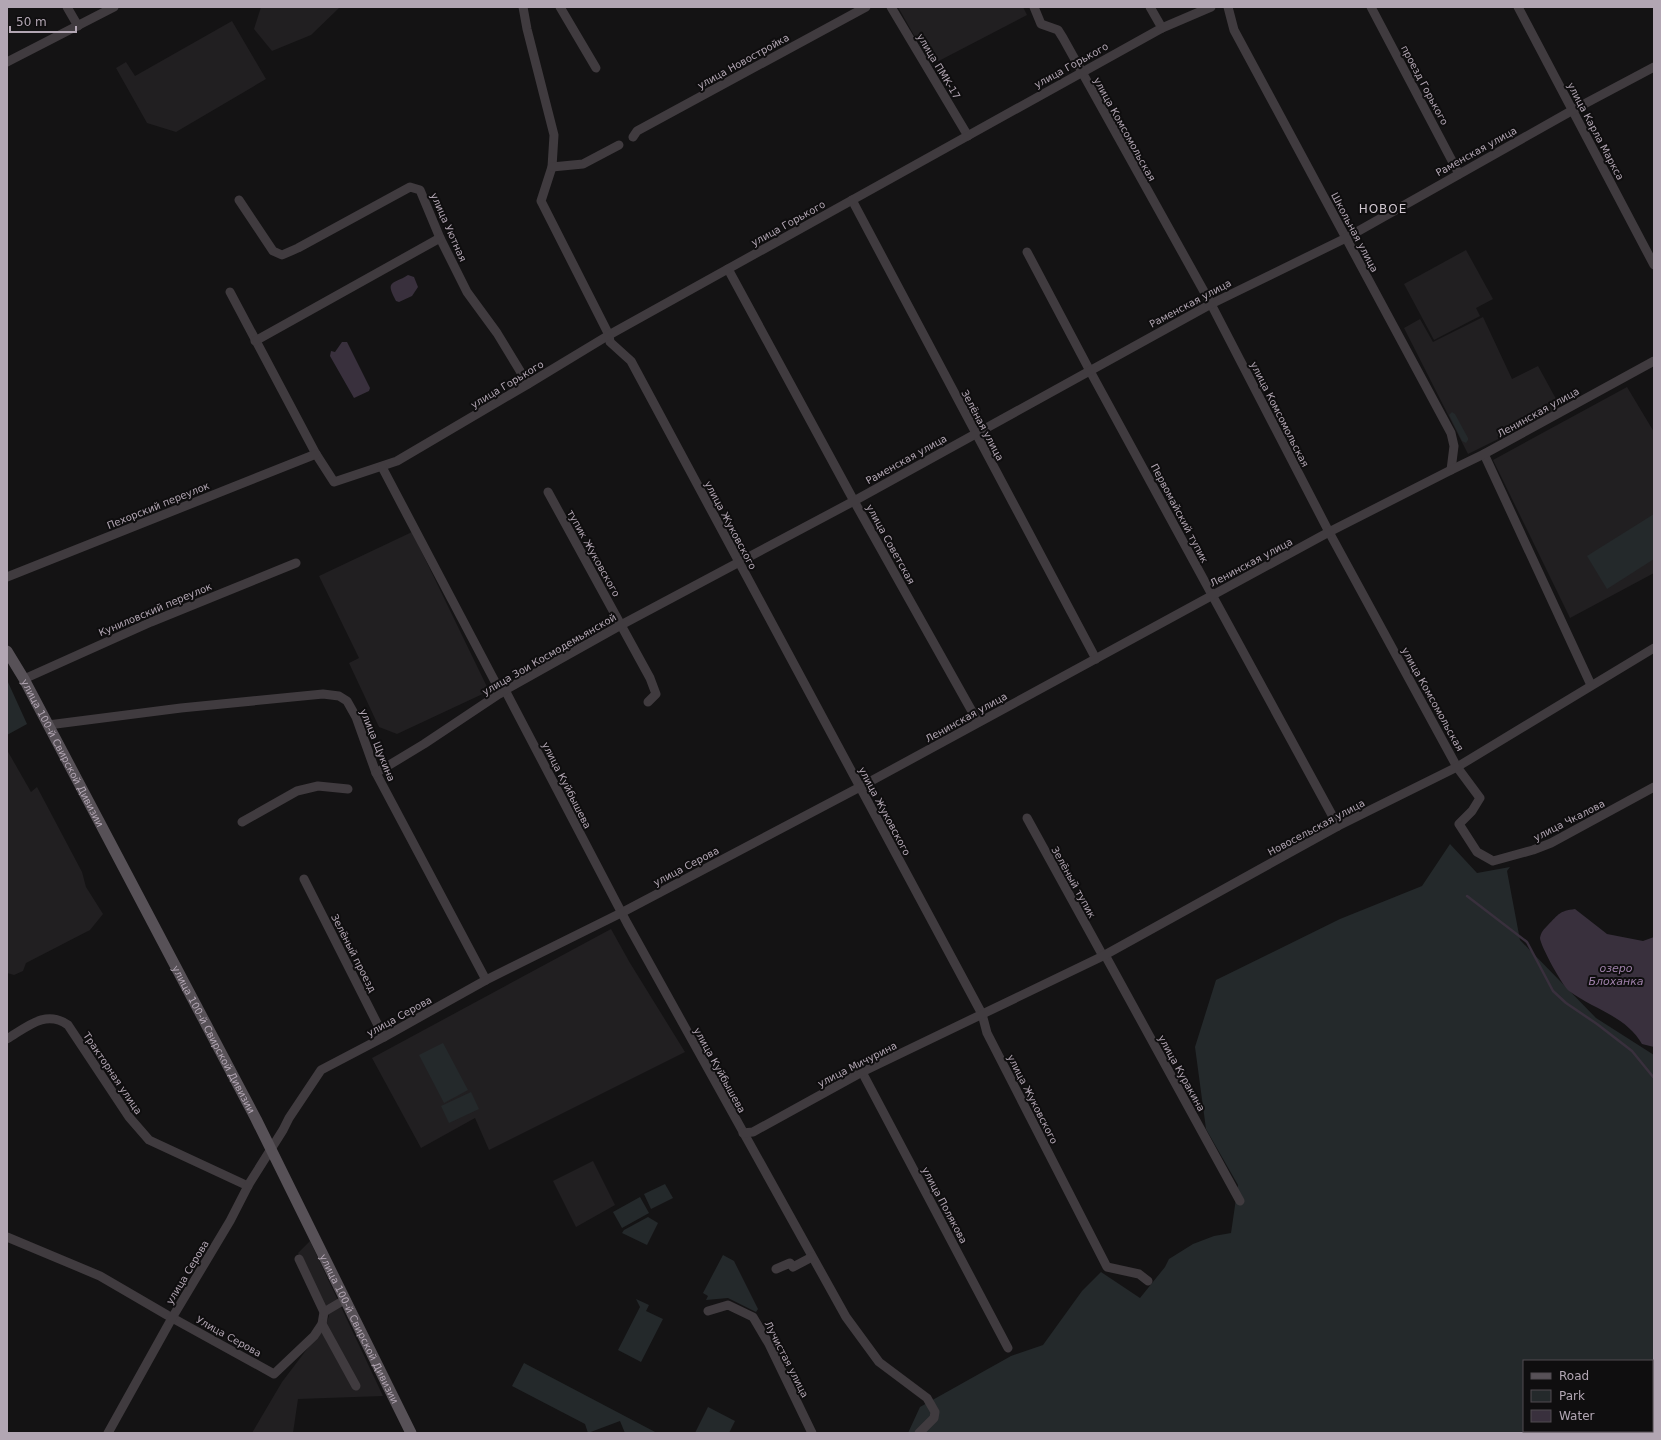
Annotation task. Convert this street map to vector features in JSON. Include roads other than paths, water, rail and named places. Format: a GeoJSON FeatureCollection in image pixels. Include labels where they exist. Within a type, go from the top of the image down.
{"type":"FeatureCollection","features":[{"type":"Feature","properties":{"kind":"main road","name":"улица 100-й Свирской Дивизии"},"geometry":{"type":"LineString","coordinates":[[7,650],[24,679],[271,1148],[411,1433]]}},
{"type":"Feature","properties":{"kind":"street"},"geometry":{"type":"LineString","coordinates":[[67,7],[78,26]]}},
{"type":"Feature","properties":{"kind":"street"},"geometry":{"type":"LineString","coordinates":[[7,62],[114,7]]}},
{"type":"Feature","properties":{"kind":"street","name":"улица Жуковского"},"geometry":{"type":"LineString","coordinates":[[523,7],[554,135],[552,167],[541,201],[609,335],[610,342],[631,361],[982,1014],[987,1033],[1107,1267],[1139,1274],[1148,1281]]}},
{"type":"Feature","properties":{"kind":"street"},"geometry":{"type":"LineString","coordinates":[[560,7],[596,68]]}},
{"type":"Feature","properties":{"kind":"street","name":"улица Новостройка"},"geometry":{"type":"LineString","coordinates":[[633,137],[637,131],[866,7]]}},
{"type":"Feature","properties":{"kind":"street","name":"улица ПМК-17"},"geometry":{"type":"LineString","coordinates":[[891,7],[968,136]]}},
{"type":"Feature","properties":{"kind":"street"},"geometry":{"type":"LineString","coordinates":[[1034,7],[1041,24],[1058,30],[1081,72]]}},
{"type":"Feature","properties":{"kind":"street"},"geometry":{"type":"LineString","coordinates":[[1150,7],[1162,28]]}},
{"type":"Feature","properties":{"kind":"street","name":"улица Горького"},"geometry":{"type":"LineString","coordinates":[[316,454],[334,482],[397,461],[609,335],[1081,72],[1162,28],[1211,7]]}},
{"type":"Feature","properties":{"kind":"street","name":"Школьная улица"},"geometry":{"type":"LineString","coordinates":[[1228,7],[1234,30],[1451,433],[1454,446],[1451,470]]}},
{"type":"Feature","properties":{"kind":"street","name":"проезд Горького"},"geometry":{"type":"LineString","coordinates":[[1371,7],[1459,174]]}},
{"type":"Feature","properties":{"kind":"street","name":"улица Карла Маркса"},"geometry":{"type":"LineString","coordinates":[[1518,7],[1654,265]]}},
{"type":"Feature","properties":{"kind":"street","name":"Раменская улица"},"geometry":{"type":"LineString","coordinates":[[739,562],[854,501],[1211,304],[1346,238],[1573,110],[1654,67]]}},
{"type":"Feature","properties":{"kind":"street","name":"улица Комсомольская"},"geometry":{"type":"LineString","coordinates":[[1081,72],[1211,304],[1329,532],[1457,767]]}},
{"type":"Feature","properties":{"kind":"street"},"geometry":{"type":"LineString","coordinates":[[552,167],[583,164],[619,145]]}},
{"type":"Feature","properties":{"kind":"street","name":"улица Уютная"},"geometry":{"type":"LineString","coordinates":[[239,200],[273,251],[282,255],[298,248],[410,187],[420,190],[440,238],[468,292],[497,333],[528,384]]}},
{"type":"Feature","properties":{"kind":"street","name":"Зелёная улица"},"geometry":{"type":"LineString","coordinates":[[852,200],[975,434],[1096,659]]}},
{"type":"Feature","properties":{"kind":"street"},"geometry":{"type":"LineString","coordinates":[[255,341],[440,238]]}},
{"type":"Feature","properties":{"kind":"street","name":"Первомайский тупик"},"geometry":{"type":"LineString","coordinates":[[1027,252],[1090,371],[1338,826]]}},
{"type":"Feature","properties":{"kind":"street","name":"улица Советская"},"geometry":{"type":"LineString","coordinates":[[728,269],[854,501],[978,722]]}},
{"type":"Feature","properties":{"kind":"street"},"geometry":{"type":"LineString","coordinates":[[230,292],[316,454]]}},
{"type":"Feature","properties":{"kind":"street","name":"Ленинская улица"},"geometry":{"type":"LineString","coordinates":[[860,787],[1329,532],[1484,454],[1654,361]]}},
{"type":"Feature","properties":{"kind":"street","name":"Пехорский переулок"},"geometry":{"type":"LineString","coordinates":[[7,577],[316,454]]}},
{"type":"Feature","properties":{"kind":"street"},"geometry":{"type":"LineString","coordinates":[[1484,454],[1591,685]]}},
{"type":"Feature","properties":{"kind":"street"},"geometry":{"type":"LineString","coordinates":[[382,467],[503,691]]}},
{"type":"Feature","properties":{"kind":"street","name":"тупик Жуковского"},"geometry":{"type":"LineString","coordinates":[[548,492],[650,678],[656,694],[648,702]]}},
{"type":"Feature","properties":{"kind":"street","name":"улица Зои Космодемьянской"},"geometry":{"type":"LineString","coordinates":[[376,772],[424,744],[503,691],[621,625],[739,562]]}},
{"type":"Feature","properties":{"kind":"street","name":"Куниловский переулок"},"geometry":{"type":"LineString","coordinates":[[24,679],[151,622],[296,563]]}},
{"type":"Feature","properties":{"kind":"street","name":"Новосельская улица"},"geometry":{"type":"LineString","coordinates":[[982,1014],[1104,955],[1338,826],[1457,767],[1654,648]]}},
{"type":"Feature","properties":{"kind":"street","name":"улица Куйбышева"},"geometry":{"type":"LineString","coordinates":[[503,691],[621,913],[846,1317],[879,1362],[927,1398],[935,1412],[934,1418],[919,1433]]}},
{"type":"Feature","properties":{"kind":"street","name":"улица Щукина"},"geometry":{"type":"LineString","coordinates":[[48,725],[181,708],[323,694],[339,696],[347,702],[356,717],[376,772],[486,980]]}},
{"type":"Feature","properties":{"kind":"street","name":"улица Чкалова"},"geometry":{"type":"LineString","coordinates":[[1457,767],[1480,798],[1472,811],[1459,824],[1477,852],[1493,861],[1533,850],[1551,843],[1654,787]]}},
{"type":"Feature","properties":{"kind":"street"},"geometry":{"type":"LineString","coordinates":[[242,822],[297,791],[318,786],[348,789]]}},
{"type":"Feature","properties":{"kind":"street","name":"улица Серова"},"geometry":{"type":"LineString","coordinates":[[108,1433],[172,1318],[230,1221],[248,1186],[289,1118],[321,1070],[486,980],[621,913],[860,787]]}},
{"type":"Feature","properties":{"kind":"street","name":"Зелёный тупик"},"geometry":{"type":"LineString","coordinates":[[1027,818],[1104,955]]}},
{"type":"Feature","properties":{"kind":"street","name":"Зелёный проезд"},"geometry":{"type":"LineString","coordinates":[[304,879],[384,1037]]}},
{"type":"Feature","properties":{"kind":"street","name":"улица Куракина"},"geometry":{"type":"LineString","coordinates":[[1104,955],[1240,1201]]}},
{"type":"Feature","properties":{"kind":"street","name":"улица Мичурина"},"geometry":{"type":"LineString","coordinates":[[743,1133],[753,1132],[862,1072],[982,1014]]}},
{"type":"Feature","properties":{"kind":"street","name":"Тракторная улица"},"geometry":{"type":"LineString","coordinates":[[7,1039],[45,1018],[61,1020],[68,1026],[128,1117],[149,1140],[248,1186]]}},
{"type":"Feature","properties":{"kind":"street","name":"улица Полякова"},"geometry":{"type":"LineString","coordinates":[[862,1072],[1008,1348]]}},
{"type":"Feature","properties":{"kind":"street"},"geometry":{"type":"LineString","coordinates":[[7,1237],[100,1276],[172,1318]]}},
{"type":"Feature","properties":{"kind":"street"},"geometry":{"type":"LineString","coordinates":[[776,1269],[790,1263],[793,1267],[812,1257]]}},
{"type":"Feature","properties":{"kind":"street"},"geometry":{"type":"LineString","coordinates":[[299,1258],[324,1312],[322,1324],[356,1386]]}},
{"type":"Feature","properties":{"kind":"street"},"geometry":{"type":"LineString","coordinates":[[324,1312],[346,1299]]}},
{"type":"Feature","properties":{"kind":"street","name":"Лучистая улица"},"geometry":{"type":"LineString","coordinates":[[708,1311],[728,1305],[753,1317],[812,1433]]}},
{"type":"Feature","properties":{"kind":"street","name":"Улица Серова"},"geometry":{"type":"LineString","coordinates":[[172,1318],[274,1374],[314,1336],[322,1324]]}},
{"type":"Feature","properties":{"kind":"water"},"geometry":{"type":"Polygon","coordinates":[[[408,275],[414,277],[418,287],[412,296],[399,302],[396,301],[391,286],[394,282],[408,275]]]}},
{"type":"Feature","properties":{"kind":"water"},"geometry":{"type":"Polygon","coordinates":[[[342,342],[347,342],[370,388],[369,391],[354,398],[330,356],[331,351],[335,352],[342,342]]]}},
{"type":"Feature","properties":{"kind":"water","name":"озеро Блоханка"},"geometry":{"type":"Polygon","coordinates":[[[1575,909],[1607,934],[1643,941],[1654,937],[1654,1047],[1642,1044],[1627,1026],[1569,991],[1557,974],[1544,949],[1540,936],[1544,929],[1560,914],[1575,909]]]}},
{"type":"Feature","properties":{"kind":"waterway"},"geometry":{"type":"LineString","coordinates":[[1467,896],[1527,942],[1553,991],[1566,1003],[1597,1024],[1632,1051],[1654,1078]]}},
{"type":"Feature","properties":{"kind":"district","name":"НОВОЕ"},"geometry":{"type":"Point","coordinates":[1383,209]}}]}
